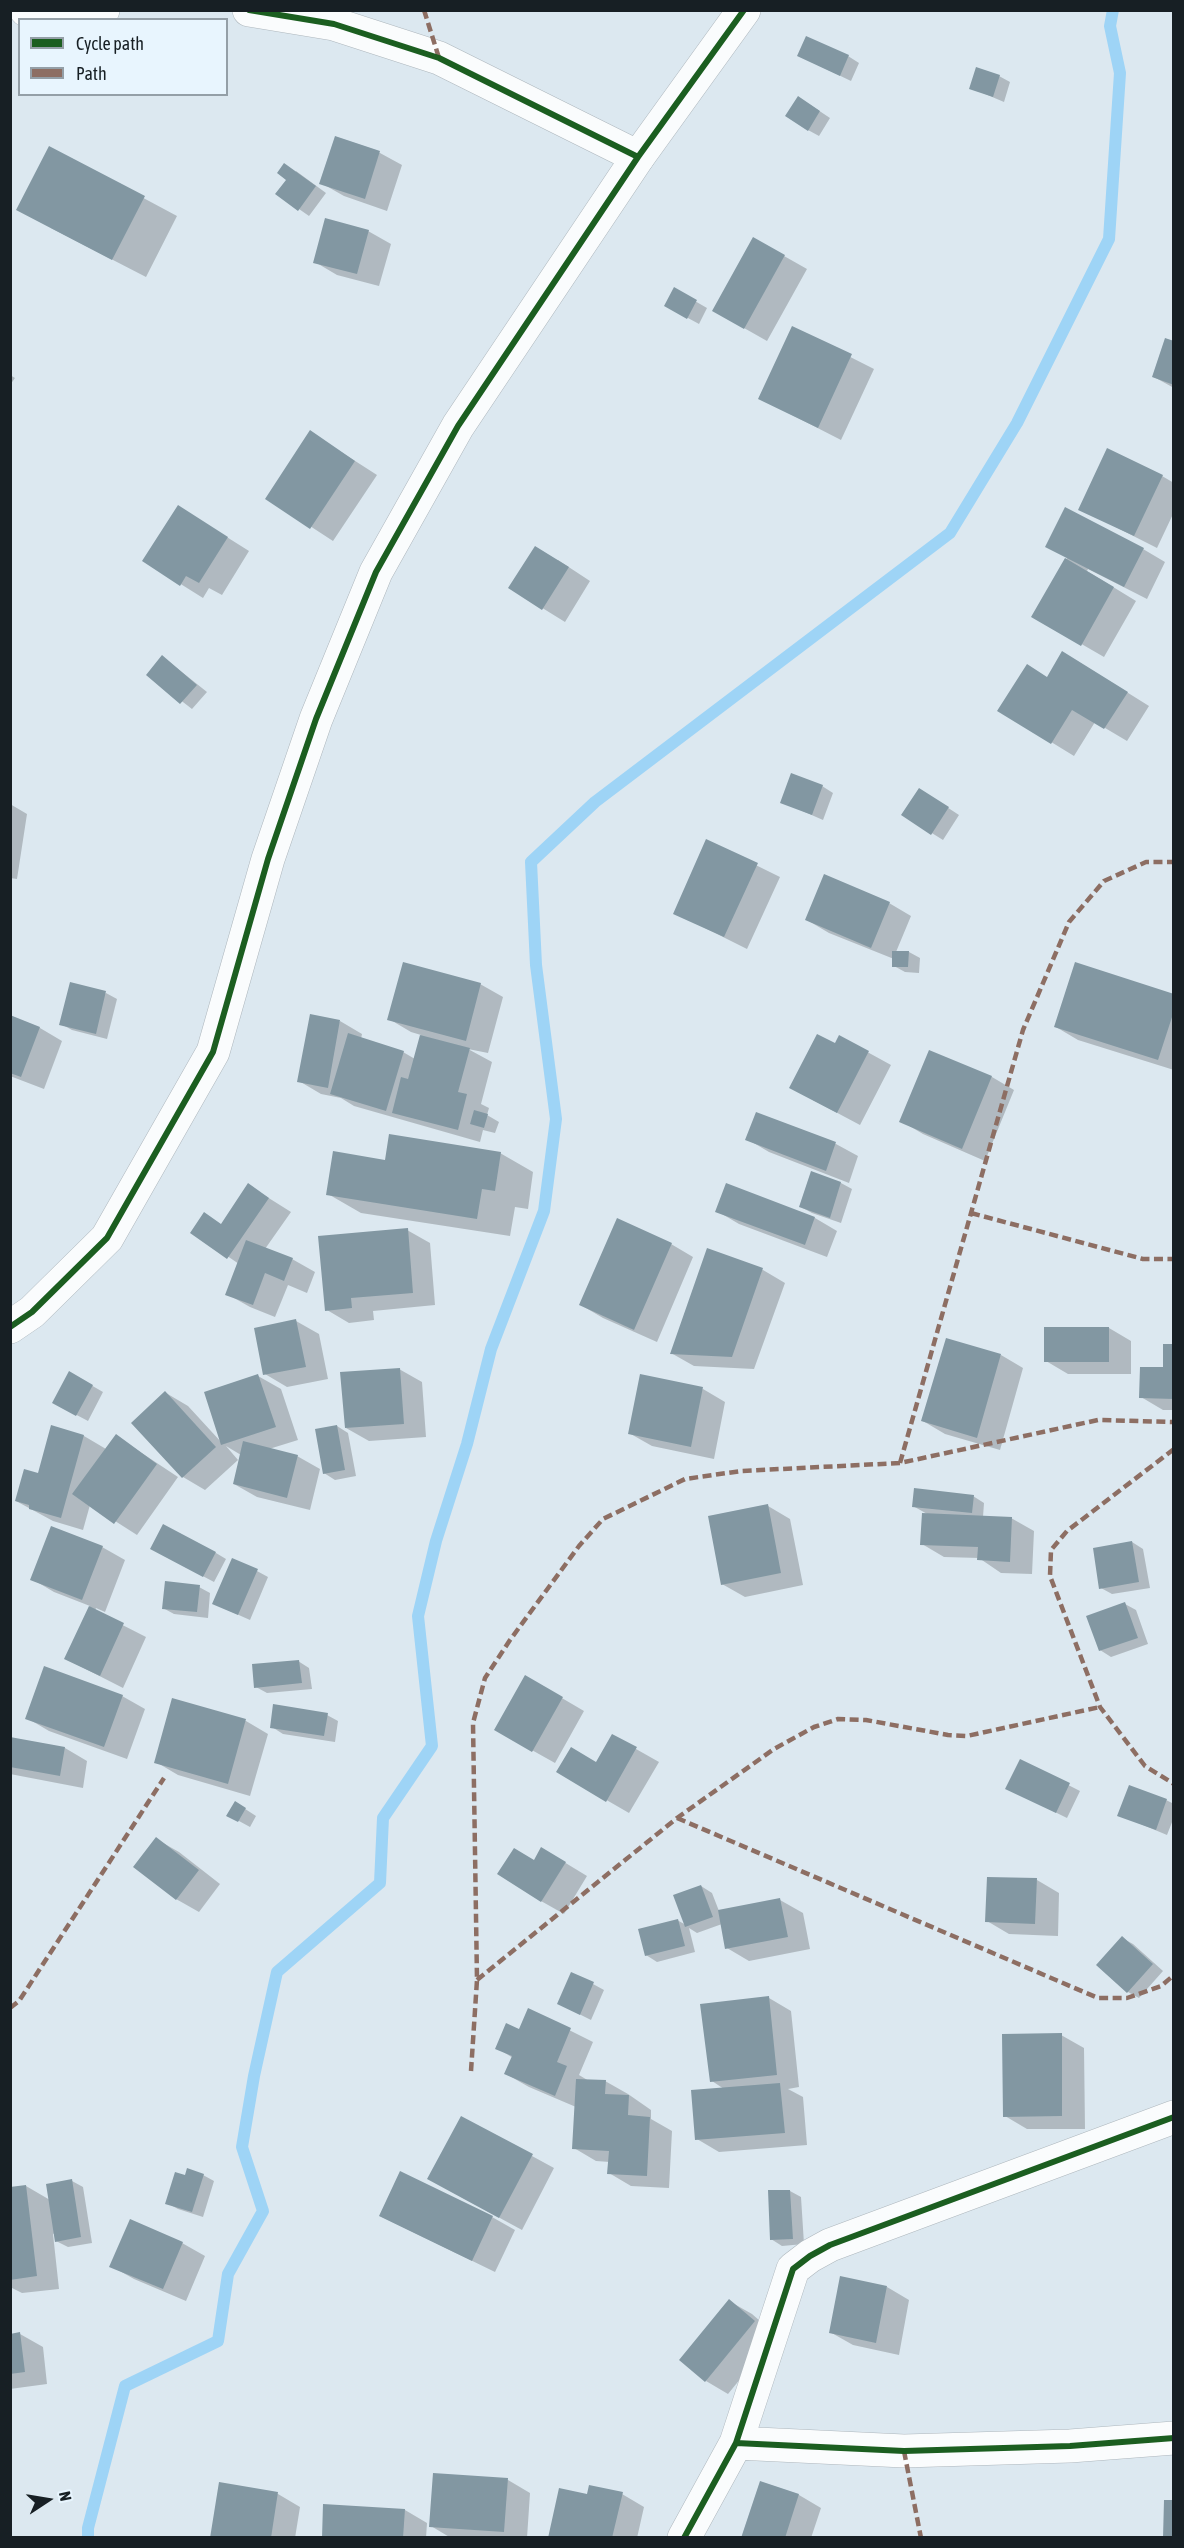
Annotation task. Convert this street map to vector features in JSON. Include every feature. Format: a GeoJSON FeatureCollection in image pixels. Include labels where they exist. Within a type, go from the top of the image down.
{"type":"FeatureCollection","features":[{"type":"Feature","properties":{"kind":"street"},"geometry":{"type":"LineString","coordinates":[[26,10],[60,14],[104,10]]}},
{"type":"Feature","properties":{"kind":"street"},"geometry":{"type":"LineString","coordinates":[[249,10],[334,24],[439,58],[638,157]]}},
{"type":"Feature","properties":{"kind":"street"},"geometry":{"type":"LineString","coordinates":[[10,1327],[32,1312],[107,1239],[213,1052],[268,859],[316,718],[376,572],[458,426],[638,157],[744,10]]}},
{"type":"Feature","properties":{"kind":"street"},"geometry":{"type":"LineString","coordinates":[[684,2538],[736,2443],[794,2269],[810,2256],[830,2245],[1173,2117]]}},
{"type":"Feature","properties":{"kind":"street"},"geometry":{"type":"LineString","coordinates":[[736,2443],[904,2451],[1070,2446],[1173,2438]]}},
{"type":"Feature","properties":{"kind":"building"},"geometry":{"type":"Polygon","coordinates":[[[806,36],[849,55],[840,76],[797,56],[806,36]]]}},
{"type":"Feature","properties":{"kind":"building"},"geometry":{"type":"Polygon","coordinates":[[[976,67],[1000,75],[993,97],[969,89],[976,67]]]}},
{"type":"Feature","properties":{"kind":"building"},"geometry":{"type":"Polygon","coordinates":[[[798,96],[820,111],[808,131],[785,116],[798,96]]]}},
{"type":"Feature","properties":{"kind":"building"},"geometry":{"type":"Polygon","coordinates":[[[335,136],[380,151],[365,199],[319,184],[335,136]]]}},
{"type":"Feature","properties":{"kind":"building"},"geometry":{"type":"Polygon","coordinates":[[[49,146],[145,196],[112,260],[16,210],[49,146]]]}},
{"type":"Feature","properties":{"kind":"building"},"geometry":{"type":"Polygon","coordinates":[[[284,163],[316,186],[298,211],[275,194],[286,180],[277,173],[284,163]]]}},
{"type":"Feature","properties":{"kind":"building"},"geometry":{"type":"Polygon","coordinates":[[[325,218],[369,230],[357,274],[313,263],[325,218]]]}},
{"type":"Feature","properties":{"kind":"building"},"geometry":{"type":"Polygon","coordinates":[[[753,237],[785,255],[744,329],[712,311],[753,237]]]}},
{"type":"Feature","properties":{"kind":"building"},"geometry":{"type":"Polygon","coordinates":[[[674,287],[697,300],[687,319],[664,306],[674,287]]]}},
{"type":"Feature","properties":{"kind":"building"},"geometry":{"type":"Polygon","coordinates":[[[792,326],[852,354],[818,428],[758,399],[792,326]]]}},
{"type":"Feature","properties":{"kind":"building"},"geometry":{"type":"Polygon","coordinates":[[[1165,338],[1174,341],[1174,385],[1152,377],[1165,338]]]}},
{"type":"Feature","properties":{"kind":"building"},"geometry":{"type":"Polygon","coordinates":[[[310,430],[355,461],[310,529],[265,499],[310,430]]]}},
{"type":"Feature","properties":{"kind":"building"},"geometry":{"type":"Polygon","coordinates":[[[1107,448],[1163,475],[1134,536],[1078,510],[1107,448]]]}},
{"type":"Feature","properties":{"kind":"building"},"geometry":{"type":"Polygon","coordinates":[[[178,505],[228,537],[199,583],[186,576],[180,586],[142,561],[178,505]]]}},
{"type":"Feature","properties":{"kind":"building"},"geometry":{"type":"Polygon","coordinates":[[[1065,507],[1144,548],[1124,587],[1045,547],[1065,507]]]}},
{"type":"Feature","properties":{"kind":"building"},"geometry":{"type":"Polygon","coordinates":[[[535,546],[569,567],[542,610],[508,588],[535,546]]]}},
{"type":"Feature","properties":{"kind":"building"},"geometry":{"type":"Polygon","coordinates":[[[1065,558],[1114,587],[1081,646],[1031,617],[1065,558]]]}},
{"type":"Feature","properties":{"kind":"building"},"geometry":{"type":"Polygon","coordinates":[[[1062,651],[1128,692],[1104,729],[1072,710],[1051,744],[997,711],[1027,664],[1047,677],[1062,651]]]}},
{"type":"Feature","properties":{"kind":"building"},"geometry":{"type":"Polygon","coordinates":[[[162,655],[197,685],[180,704],[146,675],[162,655]]]}},
{"type":"Feature","properties":{"kind":"building"},"geometry":{"type":"Polygon","coordinates":[[[791,773],[823,785],[812,815],[780,803],[791,773]]]}},
{"type":"Feature","properties":{"kind":"building"},"geometry":{"type":"Polygon","coordinates":[[[919,788],[949,807],[931,835],[901,815],[919,788]]]}},
{"type":"Feature","properties":{"kind":"building"},"geometry":{"type":"Polygon","coordinates":[[[706,839],[758,863],[724,937],[673,914],[706,839]]]}},
{"type":"Feature","properties":{"kind":"building"},"geometry":{"type":"Polygon","coordinates":[[[824,874],[890,902],[871,948],[805,920],[824,874]]]}},
{"type":"Feature","properties":{"kind":"building"},"geometry":{"type":"Polygon","coordinates":[[[892,951],[909,951],[908,967],[892,967],[892,951]]]}},
{"type":"Feature","properties":{"kind":"building"},"geometry":{"type":"Polygon","coordinates":[[[403,962],[481,983],[466,1041],[387,1020],[403,962]]]}},
{"type":"Feature","properties":{"kind":"building"},"geometry":{"type":"Polygon","coordinates":[[[1075,962],[1174,994],[1174,1011],[1158,1060],[1054,1027],[1075,962]]]}},
{"type":"Feature","properties":{"kind":"building"},"geometry":{"type":"Polygon","coordinates":[[[70,982],[106,991],[96,1034],[59,1025],[70,982]]]}},
{"type":"Feature","properties":{"kind":"building"},"geometry":{"type":"Polygon","coordinates":[[[310,1014],[340,1020],[328,1088],[297,1082],[310,1014]]]}},
{"type":"Feature","properties":{"kind":"building"},"geometry":{"type":"Polygon","coordinates":[[[10,1015],[40,1027],[21,1077],[10,1073],[10,1015]]]}},
{"type":"Feature","properties":{"kind":"building"},"geometry":{"type":"Polygon","coordinates":[[[348,1033],[404,1051],[386,1111],[330,1094],[348,1033]]]}},
{"type":"Feature","properties":{"kind":"building"},"geometry":{"type":"Polygon","coordinates":[[[817,1034],[835,1043],[839,1035],[869,1051],[837,1113],[789,1088],[817,1034]]]}},
{"type":"Feature","properties":{"kind":"building"},"geometry":{"type":"Polygon","coordinates":[[[420,1035],[470,1048],[458,1092],[467,1094],[458,1130],[392,1113],[401,1077],[408,1079],[420,1035]]]}},
{"type":"Feature","properties":{"kind":"building"},"geometry":{"type":"Polygon","coordinates":[[[929,1050],[992,1076],[962,1149],[899,1122],[929,1050]]]}},
{"type":"Feature","properties":{"kind":"building"},"geometry":{"type":"Polygon","coordinates":[[[474,1110],[488,1114],[484,1128],[470,1124],[474,1110]]]}},
{"type":"Feature","properties":{"kind":"building"},"geometry":{"type":"Polygon","coordinates":[[[756,1112],[836,1142],[826,1171],[745,1140],[756,1112]]]}},
{"type":"Feature","properties":{"kind":"building"},"geometry":{"type":"Polygon","coordinates":[[[389,1134],[501,1152],[495,1191],[482,1189],[477,1219],[326,1195],[333,1151],[385,1160],[389,1134]]]}},
{"type":"Feature","properties":{"kind":"building"},"geometry":{"type":"Polygon","coordinates":[[[811,1171],[841,1182],[830,1218],[799,1207],[811,1171]]]}},
{"type":"Feature","properties":{"kind":"building"},"geometry":{"type":"Polygon","coordinates":[[[248,1183],[269,1198],[227,1259],[190,1233],[204,1212],[221,1224],[248,1183]]]}},
{"type":"Feature","properties":{"kind":"building"},"geometry":{"type":"Polygon","coordinates":[[[726,1183],[815,1217],[805,1245],[715,1212],[726,1183]]]}},
{"type":"Feature","properties":{"kind":"building"},"geometry":{"type":"Polygon","coordinates":[[[617,1218],[672,1243],[634,1330],[579,1305],[617,1218]]]}},
{"type":"Feature","properties":{"kind":"building"},"geometry":{"type":"Polygon","coordinates":[[[408,1228],[413,1293],[351,1298],[352,1308],[325,1311],[318,1236],[408,1228]]]}},
{"type":"Feature","properties":{"kind":"building"},"geometry":{"type":"Polygon","coordinates":[[[246,1240],[293,1258],[284,1281],[265,1273],[253,1305],[225,1295],[246,1240]]]}},
{"type":"Feature","properties":{"kind":"building"},"geometry":{"type":"Polygon","coordinates":[[[707,1248],[763,1268],[732,1357],[670,1354],[707,1248]]]}},
{"type":"Feature","properties":{"kind":"building"},"geometry":{"type":"Polygon","coordinates":[[[296,1319],[306,1367],[263,1375],[254,1328],[296,1319]]]}},
{"type":"Feature","properties":{"kind":"building"},"geometry":{"type":"Polygon","coordinates":[[[1044,1327],[1109,1327],[1109,1362],[1044,1362],[1044,1327]]]}},
{"type":"Feature","properties":{"kind":"building"},"geometry":{"type":"Polygon","coordinates":[[[946,1338],[1001,1354],[977,1438],[921,1421],[946,1338]]]}},
{"type":"Feature","properties":{"kind":"building"},"geometry":{"type":"Polygon","coordinates":[[[1163,1344],[1174,1344],[1174,1399],[1139,1398],[1140,1367],[1163,1367],[1163,1344]]]}},
{"type":"Feature","properties":{"kind":"building"},"geometry":{"type":"Polygon","coordinates":[[[400,1368],[404,1424],[345,1428],[340,1372],[400,1368]]]}},
{"type":"Feature","properties":{"kind":"building"},"geometry":{"type":"Polygon","coordinates":[[[69,1371],[93,1385],[76,1416],[52,1403],[69,1371]]]}},
{"type":"Feature","properties":{"kind":"building"},"geometry":{"type":"Polygon","coordinates":[[[258,1374],[276,1427],[221,1445],[204,1392],[258,1374]]]}},
{"type":"Feature","properties":{"kind":"building"},"geometry":{"type":"Polygon","coordinates":[[[640,1374],[703,1387],[691,1447],[628,1434],[640,1374]]]}},
{"type":"Feature","properties":{"kind":"building"},"geometry":{"type":"Polygon","coordinates":[[[165,1391],[216,1447],[182,1478],[131,1423],[165,1391]]]}},
{"type":"Feature","properties":{"kind":"building"},"geometry":{"type":"Polygon","coordinates":[[[51,1425],[84,1435],[61,1518],[29,1509],[29,1505],[15,1501],[24,1469],[38,1473],[51,1425]]]}},
{"type":"Feature","properties":{"kind":"building"},"geometry":{"type":"Polygon","coordinates":[[[337,1425],[345,1470],[323,1474],[315,1429],[337,1425]]]}},
{"type":"Feature","properties":{"kind":"building"},"geometry":{"type":"Polygon","coordinates":[[[116,1434],[157,1464],[114,1524],[72,1494],[116,1434]]]}},
{"type":"Feature","properties":{"kind":"building"},"geometry":{"type":"Polygon","coordinates":[[[243,1441],[298,1455],[287,1498],[233,1484],[243,1441]]]}},
{"type":"Feature","properties":{"kind":"building"},"geometry":{"type":"Polygon","coordinates":[[[914,1488],[974,1495],[972,1513],[912,1507],[914,1488]]]}},
{"type":"Feature","properties":{"kind":"building"},"geometry":{"type":"Polygon","coordinates":[[[768,1504],[781,1573],[721,1585],[708,1516],[768,1504]]]}},
{"type":"Feature","properties":{"kind":"building"},"geometry":{"type":"Polygon","coordinates":[[[922,1513],[1012,1517],[1010,1562],[977,1560],[978,1547],[920,1545],[922,1513]]]}},
{"type":"Feature","properties":{"kind":"building"},"geometry":{"type":"Polygon","coordinates":[[[163,1524],[216,1552],[203,1577],[150,1549],[163,1524]]]}},
{"type":"Feature","properties":{"kind":"building"},"geometry":{"type":"Polygon","coordinates":[[[51,1526],[103,1546],[82,1600],[30,1580],[51,1526]]]}},
{"type":"Feature","properties":{"kind":"building"},"geometry":{"type":"Polygon","coordinates":[[[1132,1541],[1139,1582],[1099,1589],[1093,1548],[1132,1541]]]}},
{"type":"Feature","properties":{"kind":"building"},"geometry":{"type":"Polygon","coordinates":[[[232,1558],[258,1569],[238,1615],[212,1604],[232,1558]]]}},
{"type":"Feature","properties":{"kind":"building"},"geometry":{"type":"Polygon","coordinates":[[[165,1581],[200,1585],[197,1612],[162,1609],[165,1581]]]}},
{"type":"Feature","properties":{"kind":"building"},"geometry":{"type":"Polygon","coordinates":[[[1125,1602],[1138,1638],[1099,1651],[1086,1616],[1125,1602]]]}},
{"type":"Feature","properties":{"kind":"building"},"geometry":{"type":"Polygon","coordinates":[[[89,1606],[124,1623],[100,1676],[64,1659],[89,1606]]]}},
{"type":"Feature","properties":{"kind":"building"},"geometry":{"type":"Polygon","coordinates":[[[299,1660],[302,1683],[254,1688],[252,1664],[299,1660]]]}},
{"type":"Feature","properties":{"kind":"building"},"geometry":{"type":"Polygon","coordinates":[[[44,1666],[123,1695],[104,1747],[25,1719],[44,1666]]]}},
{"type":"Feature","properties":{"kind":"building"},"geometry":{"type":"Polygon","coordinates":[[[525,1675],[563,1697],[532,1752],[494,1730],[525,1675]]]}},
{"type":"Feature","properties":{"kind":"building"},"geometry":{"type":"Polygon","coordinates":[[[172,1698],[246,1719],[228,1784],[154,1763],[172,1698]]]}},
{"type":"Feature","properties":{"kind":"building"},"geometry":{"type":"Polygon","coordinates":[[[273,1704],[328,1713],[324,1736],[270,1728],[273,1704]]]}},
{"type":"Feature","properties":{"kind":"building"},"geometry":{"type":"Polygon","coordinates":[[[612,1734],[637,1747],[606,1802],[556,1772],[571,1747],[596,1762],[612,1734]]]}},
{"type":"Feature","properties":{"kind":"building"},"geometry":{"type":"Polygon","coordinates":[[[10,1737],[65,1747],[60,1776],[10,1767],[10,1737]]]}},
{"type":"Feature","properties":{"kind":"building"},"geometry":{"type":"Polygon","coordinates":[[[1020,1759],[1070,1783],[1056,1813],[1005,1789],[1020,1759]]]}},
{"type":"Feature","properties":{"kind":"building"},"geometry":{"type":"Polygon","coordinates":[[[1129,1785],[1167,1799],[1156,1830],[1117,1816],[1129,1785]]]}},
{"type":"Feature","properties":{"kind":"building"},"geometry":{"type":"Polygon","coordinates":[[[235,1801],[246,1808],[238,1822],[226,1816],[235,1801]]]}},
{"type":"Feature","properties":{"kind":"building"},"geometry":{"type":"Polygon","coordinates":[[[156,1837],[199,1870],[176,1900],[133,1867],[156,1837]]]}},
{"type":"Feature","properties":{"kind":"building"},"geometry":{"type":"Polygon","coordinates":[[[541,1847],[566,1862],[541,1902],[497,1874],[514,1848],[534,1860],[541,1847]]]}},
{"type":"Feature","properties":{"kind":"building"},"geometry":{"type":"Polygon","coordinates":[[[987,1877],[1037,1878],[1035,1924],[985,1922],[987,1877]]]}},
{"type":"Feature","properties":{"kind":"building"},"geometry":{"type":"Polygon","coordinates":[[[701,1885],[713,1917],[685,1927],[673,1895],[701,1885]]]}},
{"type":"Feature","properties":{"kind":"building"},"geometry":{"type":"Polygon","coordinates":[[[780,1898],[788,1937],[725,1949],[718,1910],[780,1898]]]}},
{"type":"Feature","properties":{"kind":"building"},"geometry":{"type":"Polygon","coordinates":[[[678,1919],[685,1946],[645,1956],[638,1929],[678,1919]]]}},
{"type":"Feature","properties":{"kind":"building"},"geometry":{"type":"Polygon","coordinates":[[[1122,1936],[1153,1964],[1127,1993],[1096,1965],[1122,1936]]]}},
{"type":"Feature","properties":{"kind":"building"},"geometry":{"type":"Polygon","coordinates":[[[571,1972],[594,1982],[580,2015],[557,2004],[571,1972]]]}},
{"type":"Feature","properties":{"kind":"building"},"geometry":{"type":"Polygon","coordinates":[[[769,1996],[777,2075],[710,2082],[700,2004],[769,1996]]]}},
{"type":"Feature","properties":{"kind":"building"},"geometry":{"type":"Polygon","coordinates":[[[528,2008],[571,2028],[557,2062],[567,2066],[555,2096],[504,2074],[512,2056],[495,2049],[506,2023],[519,2029],[528,2008]]]}},
{"type":"Feature","properties":{"kind":"building"},"geometry":{"type":"Polygon","coordinates":[[[1062,2033],[1062,2116],[1003,2117],[1002,2034],[1062,2033]]]}},
{"type":"Feature","properties":{"kind":"building"},"geometry":{"type":"Polygon","coordinates":[[[576,2079],[606,2080],[605,2094],[629,2095],[628,2115],[650,2117],[647,2176],[607,2174],[609,2151],[572,2149],[576,2079]]]}},
{"type":"Feature","properties":{"kind":"building"},"geometry":{"type":"Polygon","coordinates":[[[780,2083],[785,2133],[695,2140],[691,2090],[780,2083]]]}},
{"type":"Feature","properties":{"kind":"building"},"geometry":{"type":"Polygon","coordinates":[[[461,2116],[533,2154],[499,2218],[427,2179],[461,2116]]]}},
{"type":"Feature","properties":{"kind":"building"},"geometry":{"type":"Polygon","coordinates":[[[187,2168],[204,2174],[192,2212],[165,2204],[175,2172],[185,2175],[187,2168]]]}},
{"type":"Feature","properties":{"kind":"building"},"geometry":{"type":"Polygon","coordinates":[[[400,2171],[493,2216],[472,2261],[379,2216],[400,2171]]]}},
{"type":"Feature","properties":{"kind":"building"},"geometry":{"type":"Polygon","coordinates":[[[72,2179],[81,2237],[55,2242],[46,2184],[72,2179]]]}},
{"type":"Feature","properties":{"kind":"building"},"geometry":{"type":"Polygon","coordinates":[[[26,2185],[37,2276],[10,2280],[10,2187],[26,2185]]]}},
{"type":"Feature","properties":{"kind":"building"},"geometry":{"type":"Polygon","coordinates":[[[768,2190],[790,2190],[793,2239],[770,2240],[768,2190]]]}},
{"type":"Feature","properties":{"kind":"building"},"geometry":{"type":"Polygon","coordinates":[[[130,2219],[183,2242],[163,2289],[109,2267],[130,2219]]]}},
{"type":"Feature","properties":{"kind":"building"},"geometry":{"type":"Polygon","coordinates":[[[840,2276],[887,2286],[876,2343],[829,2333],[840,2276]]]}},
{"type":"Feature","properties":{"kind":"building"},"geometry":{"type":"Polygon","coordinates":[[[729,2299],[755,2321],[705,2382],[679,2360],[729,2299]]]}},
{"type":"Feature","properties":{"kind":"building"},"geometry":{"type":"Polygon","coordinates":[[[20,2332],[25,2372],[10,2374],[10,2334],[20,2332]]]}},
{"type":"Feature","properties":{"kind":"building"},"geometry":{"type":"Polygon","coordinates":[[[433,2473],[508,2478],[504,2532],[429,2527],[433,2473]]]}},
{"type":"Feature","properties":{"kind":"building"},"geometry":{"type":"Polygon","coordinates":[[[760,2481],[799,2494],[785,2538],[741,2538],[760,2481]]]}},
{"type":"Feature","properties":{"kind":"building"},"geometry":{"type":"Polygon","coordinates":[[[219,2482],[278,2492],[271,2538],[210,2538],[219,2482]]]}},
{"type":"Feature","properties":{"kind":"building"},"geometry":{"type":"Polygon","coordinates":[[[589,2485],[623,2492],[612,2538],[548,2538],[559,2488],[587,2494],[589,2485]]]}},
{"type":"Feature","properties":{"kind":"building"},"geometry":{"type":"Polygon","coordinates":[[[1164,2500],[1174,2500],[1174,2538],[1163,2538],[1164,2500]]]}},
{"type":"Feature","properties":{"kind":"building"},"geometry":{"type":"Polygon","coordinates":[[[323,2504],[405,2509],[403,2538],[322,2538],[323,2504]]]}},
{"type":"Feature","properties":{"kind":"waterway"},"geometry":{"type":"LineString","coordinates":[[88,2538],[88,2528],[125,2386],[218,2341],[228,2274],[263,2211],[242,2147],[254,2076],[277,1972],[380,1883],[383,1818],[432,1746],[418,1616],[436,1541],[467,1444],[491,1349],[544,1211],[556,1119],[536,965],[531,862],[595,802],[950,533],[1017,423],[1109,239],[1120,73],[1110,26],[1113,10]]}},
{"type":"Feature","properties":{"kind":"marked path"},"geometry":{"type":"LineString","coordinates":[[424,10],[439,58]]}},
{"type":"Feature","properties":{"kind":"marked path"},"geometry":{"type":"LineString","coordinates":[[900,1463],[1023,1030],[1069,922],[1104,881],[1146,862],[1174,862]]}},
{"type":"Feature","properties":{"kind":"marked path"},"geometry":{"type":"LineString","coordinates":[[971,1213],[1143,1259],[1174,1259]]}},
{"type":"Feature","properties":{"kind":"marked path"},"geometry":{"type":"LineString","coordinates":[[471,2071],[477,1980],[473,1723],[485,1678],[579,1546],[603,1519],[685,1479],[741,1471],[900,1463],[1098,1420],[1174,1422]]}},
{"type":"Feature","properties":{"kind":"marked path"},"geometry":{"type":"LineString","coordinates":[[1174,1449],[1067,1531],[1051,1550],[1050,1576],[1100,1707],[1145,1766],[1174,1784]]}},
{"type":"Feature","properties":{"kind":"marked path"},"geometry":{"type":"LineString","coordinates":[[477,1980],[677,1818],[774,1749],[814,1727],[838,1719],[866,1720],[948,1735],[967,1736],[1100,1707]]}},
{"type":"Feature","properties":{"kind":"marked path"},"geometry":{"type":"LineString","coordinates":[[10,2008],[19,2001],[164,1778]]}},
{"type":"Feature","properties":{"kind":"marked path"},"geometry":{"type":"LineString","coordinates":[[677,1818],[1098,1998],[1127,1998],[1161,1986],[1174,1975]]}},
{"type":"Feature","properties":{"kind":"marked path"},"geometry":{"type":"LineString","coordinates":[[904,2451],[921,2538]]}},
{"type":"Feature","properties":{"kind":"cycle path"},"geometry":{"type":"LineString","coordinates":[[249,10],[334,24],[439,58],[638,157]]}},
{"type":"Feature","properties":{"kind":"cycle path"},"geometry":{"type":"LineString","coordinates":[[10,1327],[32,1312],[107,1238],[213,1052],[268,859],[316,719],[376,572],[458,426],[638,157],[744,10]]}},
{"type":"Feature","properties":{"kind":"cycle path"},"geometry":{"type":"LineString","coordinates":[[684,2538],[736,2443],[793,2269],[830,2245],[1174,2117]]}},
{"type":"Feature","properties":{"kind":"cycle path"},"geometry":{"type":"LineString","coordinates":[[736,2443],[904,2451],[1070,2446],[1174,2438]]}}]}
